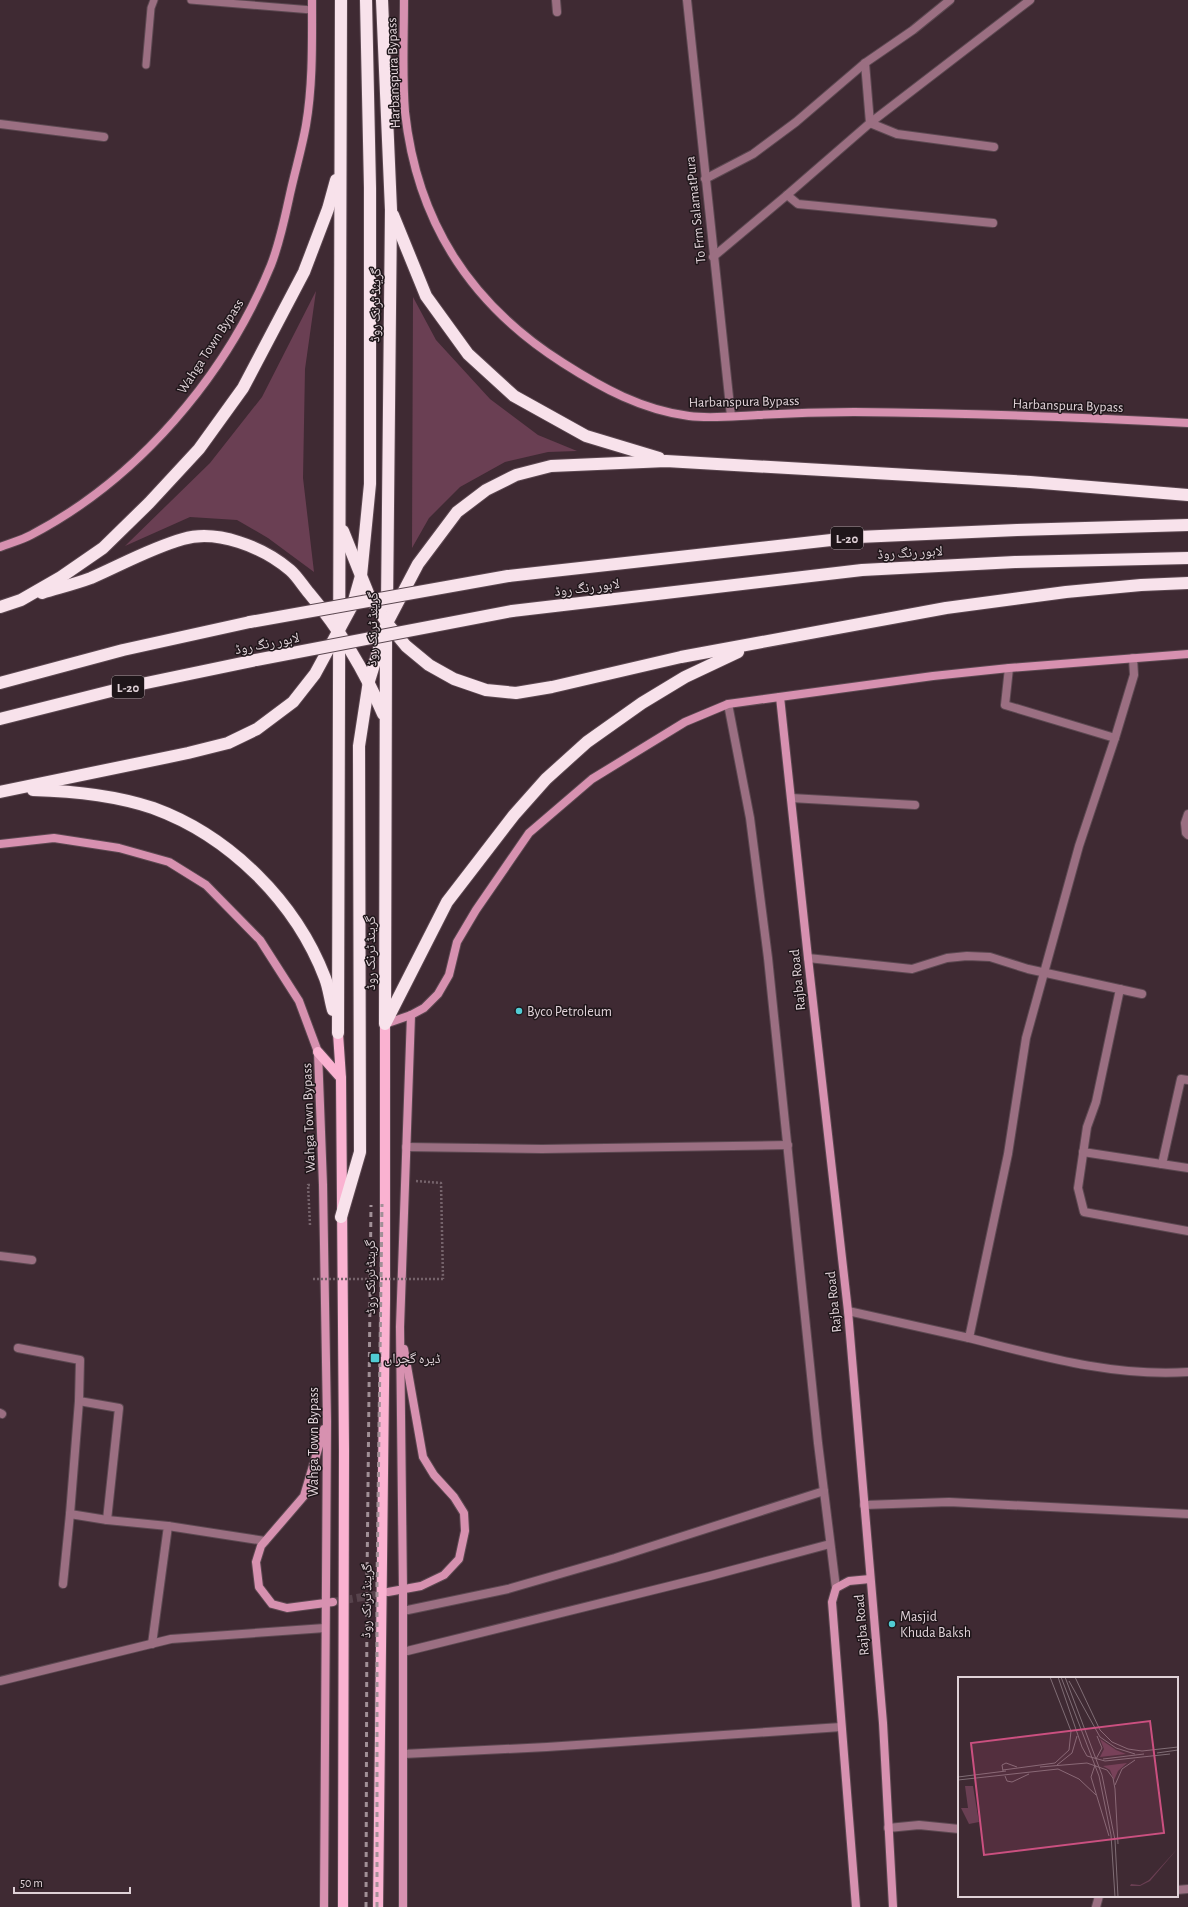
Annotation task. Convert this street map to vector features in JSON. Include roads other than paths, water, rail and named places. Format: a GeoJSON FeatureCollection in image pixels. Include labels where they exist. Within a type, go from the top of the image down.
{"type":"FeatureCollection","features":[{"type":"Feature","properties":{"kind":"highway","name":"گرینڈ ٹرنک روڈ"},"geometry":{"type":"LineString","coordinates":[[338,1033],[341,0]]}},
{"type":"Feature","properties":{"kind":"highway"},"geometry":{"type":"LineString","coordinates":[[6,791],[228,743],[257,729],[293,702],[315,674],[338,629],[353,604],[361,576],[370,484],[370,188],[366,0]]}},
{"type":"Feature","properties":{"kind":"highway","name":"گرینڈ ٹرنک روڈ"},"geometry":{"type":"LineString","coordinates":[[382,0],[391,210],[385,719],[385,1024]]}},
{"type":"Feature","properties":{"kind":"highway"},"geometry":{"type":"LineString","coordinates":[[21,600],[61,577],[103,548],[149,503],[199,449],[243,388],[304,272],[328,208],[340,165]]}},
{"type":"Feature","properties":{"kind":"highway"},"geometry":{"type":"LineString","coordinates":[[391,210],[426,296],[468,354],[479,365],[514,396],[586,436],[666,461]]}},
{"type":"Feature","properties":{"kind":"highway"},"geometry":{"type":"LineString","coordinates":[[341,1217],[360,1152],[359,746],[369,681],[387,623],[415,570],[436,538],[457,512],[486,490],[516,475],[551,466],[666,461],[1030,482],[1188,495]]}},
{"type":"Feature","properties":{"kind":"highway"},"geometry":{"type":"LineString","coordinates":[[340,525],[370,598],[387,623],[406,646],[429,665],[454,679],[486,690],[516,693],[552,687],[681,657],[954,607],[1066,592],[1141,585],[1188,583]]}},
{"type":"Feature","properties":{"kind":"highway","name":"لاہور رنگ روڈ"},"geometry":{"type":"LineString","coordinates":[[0,683],[123,650],[250,622],[508,576],[858,537],[1024,529],[1188,525]]}},
{"type":"Feature","properties":{"kind":"highway"},"geometry":{"type":"LineString","coordinates":[[0,607],[89,579],[184,538],[206,536],[240,541],[261,551],[290,570],[338,629],[369,681],[385,719]]}},
{"type":"Feature","properties":{"kind":"highway","name":"لاہور رنگ روڈ"},"geometry":{"type":"LineString","coordinates":[[0,718],[127,687],[256,660],[512,611],[862,570],[1015,562],[1188,558]]}},
{"type":"Feature","properties":{"kind":"highway"},"geometry":{"type":"LineString","coordinates":[[385,1024],[447,902],[514,815],[546,779],[588,742],[642,702],[685,677],[751,645]]}},
{"type":"Feature","properties":{"kind":"highway"},"geometry":{"type":"LineString","coordinates":[[6,791],[60,791],[99,794],[153,808],[195,828],[238,857],[276,894],[302,931],[326,978],[338,1033]]}},
{"type":"Feature","properties":{"kind":"main road","name":"گرینڈ ٹرنک روڈ"},"geometry":{"type":"LineString","coordinates":[[378,1907],[385,1300],[385,1024]]}},
{"type":"Feature","properties":{"kind":"main road","name":"گرینڈ ٹرنک روڈ"},"geometry":{"type":"LineString","coordinates":[[338,1033],[341,1078],[344,1450],[343,1907]]}},
{"type":"Feature","properties":{"kind":"main road"},"geometry":{"type":"LineString","coordinates":[[318,1052],[341,1078]]}},
{"type":"Feature","properties":{"kind":"street","name":"Wahga Town Bypass"},"geometry":{"type":"LineString","coordinates":[[0,547],[30,535],[66,514],[126,470],[151,446],[195,396],[235,336],[252,306],[271,264],[281,234],[306,124],[311,76],[312,0]]}},
{"type":"Feature","properties":{"kind":"street","name":"Harbanspura Bypass"},"geometry":{"type":"LineString","coordinates":[[404,0],[405,108],[410,140],[420,185],[440,235],[460,269],[486,299],[522,333],[547,353],[598,385],[630,401],[661,410],[690,416],[852,412],[1064,417],[1188,423]]}},
{"type":"Feature","properties":{"kind":"street"},"geometry":{"type":"LineString","coordinates":[[556,0],[557,12]]}},
{"type":"Feature","properties":{"kind":"street","name":"To Frm SalamatPura"},"geometry":{"type":"LineString","coordinates":[[687,0],[731,416]]}},
{"type":"Feature","properties":{"kind":"street"},"geometry":{"type":"LineString","coordinates":[[713,256],[787,195],[870,123],[1030,0]]}},
{"type":"Feature","properties":{"kind":"street"},"geometry":{"type":"LineString","coordinates":[[705,180],[753,154],[796,122],[865,64],[912,30],[946,1]]}},
{"type":"Feature","properties":{"kind":"street"},"geometry":{"type":"LineString","coordinates":[[865,64],[870,123]]}},
{"type":"Feature","properties":{"kind":"street"},"geometry":{"type":"LineString","coordinates":[[870,123],[897,134],[994,147]]}},
{"type":"Feature","properties":{"kind":"street"},"geometry":{"type":"LineString","coordinates":[[0,124],[104,137]]}},
{"type":"Feature","properties":{"kind":"street"},"geometry":{"type":"LineString","coordinates":[[787,195],[798,204],[993,224]]}},
{"type":"Feature","properties":{"kind":"street"},"geometry":{"type":"LineString","coordinates":[[385,1024],[411,1015],[424,1008],[438,994],[449,974],[457,942],[476,910],[528,834],[592,779],[685,722],[728,704],[933,676],[1009,668],[1188,654]]}},
{"type":"Feature","properties":{"kind":"street"},"geometry":{"type":"LineString","coordinates":[[969,1338],[1008,1154],[1026,1038],[1079,846],[1115,738],[1134,675],[1133,658]]}},
{"type":"Feature","properties":{"kind":"street"},"geometry":{"type":"LineString","coordinates":[[1009,668],[1005,705],[1115,738]]}},
{"type":"Feature","properties":{"kind":"street","name":"Rajba Road"},"geometry":{"type":"LineString","coordinates":[[780,697],[848,1311],[883,1723],[893,1907]]}},
{"type":"Feature","properties":{"kind":"street"},"geometry":{"type":"LineString","coordinates":[[728,704],[750,818],[768,958],[824,1490],[836,1588],[848,1581],[870,1579]]}},
{"type":"Feature","properties":{"kind":"street"},"geometry":{"type":"LineString","coordinates":[[792,798],[915,805]]}},
{"type":"Feature","properties":{"kind":"street"},"geometry":{"type":"LineString","coordinates":[[1188,814],[1185,822],[1186,833],[1188,835]]}},
{"type":"Feature","properties":{"kind":"street","name":"Wahga Town Bypass"},"geometry":{"type":"LineString","coordinates":[[0,844],[54,838],[119,848],[169,862],[206,885],[260,940],[298,1001],[318,1052],[323,1185],[329,1603],[326,1628],[324,1907]]}},
{"type":"Feature","properties":{"kind":"street"},"geometry":{"type":"LineString","coordinates":[[808,958],[912,969],[947,958],[967,956],[990,957],[1043,972],[1142,994]]}},
{"type":"Feature","properties":{"kind":"street"},"geometry":{"type":"LineString","coordinates":[[1120,989],[1096,1102],[1087,1127],[1078,1188],[1084,1212],[1188,1231]]}},
{"type":"Feature","properties":{"kind":"street"},"geometry":{"type":"LineString","coordinates":[[403,1907],[403,1591],[400,1327],[411,1015]]}},
{"type":"Feature","properties":{"kind":"street"},"geometry":{"type":"LineString","coordinates":[[1162,1164],[1181,1079],[1188,1080]]}},
{"type":"Feature","properties":{"kind":"street"},"geometry":{"type":"LineString","coordinates":[[406,1147],[542,1149],[788,1145]]}},
{"type":"Feature","properties":{"kind":"street"},"geometry":{"type":"LineString","coordinates":[[1083,1152],[1188,1168]]}},
{"type":"Feature","properties":{"kind":"street"},"geometry":{"type":"LineString","coordinates":[[0,1256],[32,1260]]}},
{"type":"Feature","properties":{"kind":"street"},"geometry":{"type":"LineString","coordinates":[[848,1311],[1080,1365],[1168,1373],[1188,1372]]}},
{"type":"Feature","properties":{"kind":"street"},"geometry":{"type":"LineString","coordinates":[[388,1592],[403,1591],[434,1581],[452,1569],[459,1559],[465,1531],[464,1513],[454,1497],[434,1475],[424,1457],[400,1327]]}},
{"type":"Feature","properties":{"kind":"street"},"geometry":{"type":"LineString","coordinates":[[18,1348],[80,1360],[79,1401],[63,1584]]}},
{"type":"Feature","properties":{"kind":"street"},"geometry":{"type":"LineString","coordinates":[[79,1401],[118,1408],[107,1520]]}},
{"type":"Feature","properties":{"kind":"street"},"geometry":{"type":"LineString","coordinates":[[327,1421],[304,1496],[261,1546],[256,1562],[259,1587],[272,1604],[287,1608],[329,1603]]}},
{"type":"Feature","properties":{"kind":"street"},"geometry":{"type":"LineString","coordinates":[[403,1610],[508,1589],[616,1558],[824,1490]]}},
{"type":"Feature","properties":{"kind":"street"},"geometry":{"type":"LineString","coordinates":[[864,1505],[949,1502],[1188,1514]]}},
{"type":"Feature","properties":{"kind":"street"},"geometry":{"type":"LineString","coordinates":[[70,1514],[107,1520],[168,1526],[265,1541]]}},
{"type":"Feature","properties":{"kind":"street"},"geometry":{"type":"LineString","coordinates":[[152,1644],[168,1526]]}},
{"type":"Feature","properties":{"kind":"street"},"geometry":{"type":"LineString","coordinates":[[403,1652],[702,1578],[830,1544]]}},
{"type":"Feature","properties":{"kind":"street","name":"Rajba Road"},"geometry":{"type":"LineString","coordinates":[[836,1588],[832,1602],[856,1907]]}},
{"type":"Feature","properties":{"kind":"street"},"geometry":{"type":"LineString","coordinates":[[0,1681],[171,1639],[326,1628]]}},
{"type":"Feature","properties":{"kind":"street"},"geometry":{"type":"LineString","coordinates":[[403,1754],[578,1745],[841,1727]]}},
{"type":"Feature","properties":{"kind":"street"},"geometry":{"type":"LineString","coordinates":[[888,1828],[919,1825],[958,1829]]}},
{"type":"Feature","properties":{"kind":"street"},"geometry":{"type":"LineString","coordinates":[[1178,1890],[1188,1889]]}},
{"type":"Feature","properties":{"kind":"street"},"geometry":{"type":"LineString","coordinates":[[1096,1907],[1099,1897]]}},
{"type":"Feature","properties":{"kind":"lane"},"geometry":{"type":"LineString","coordinates":[[146,65],[151,8],[154,0]]}},
{"type":"Feature","properties":{"kind":"lane"},"geometry":{"type":"LineString","coordinates":[[191,0],[312,10]]}},
{"type":"Feature","properties":{"kind":"tunnel"},"geometry":{"type":"LineString","coordinates":[[333,1602],[386,1593]]}},
{"type":"Feature","properties":{"kind":"railway"},"geometry":{"type":"LineString","coordinates":[[377,1907],[377,1581],[382,1204]]}},
{"type":"Feature","properties":{"kind":"railway"},"geometry":{"type":"LineString","coordinates":[[366,1907],[367,1581],[371,1205]]}},
{"type":"Feature","properties":{"kind":"place","name":"Byco Petroleum"},"geometry":{"type":"Point","coordinates":[519,1011]}},
{"type":"Feature","properties":{"kind":"place","name":"ڈیرہ گجراں"},"geometry":{"type":"Point","coordinates":[375,1358]}},
{"type":"Feature","properties":{"kind":"place","name":"Masjid Khuda Baksh"},"geometry":{"type":"Point","coordinates":[892,1624]}}]}
